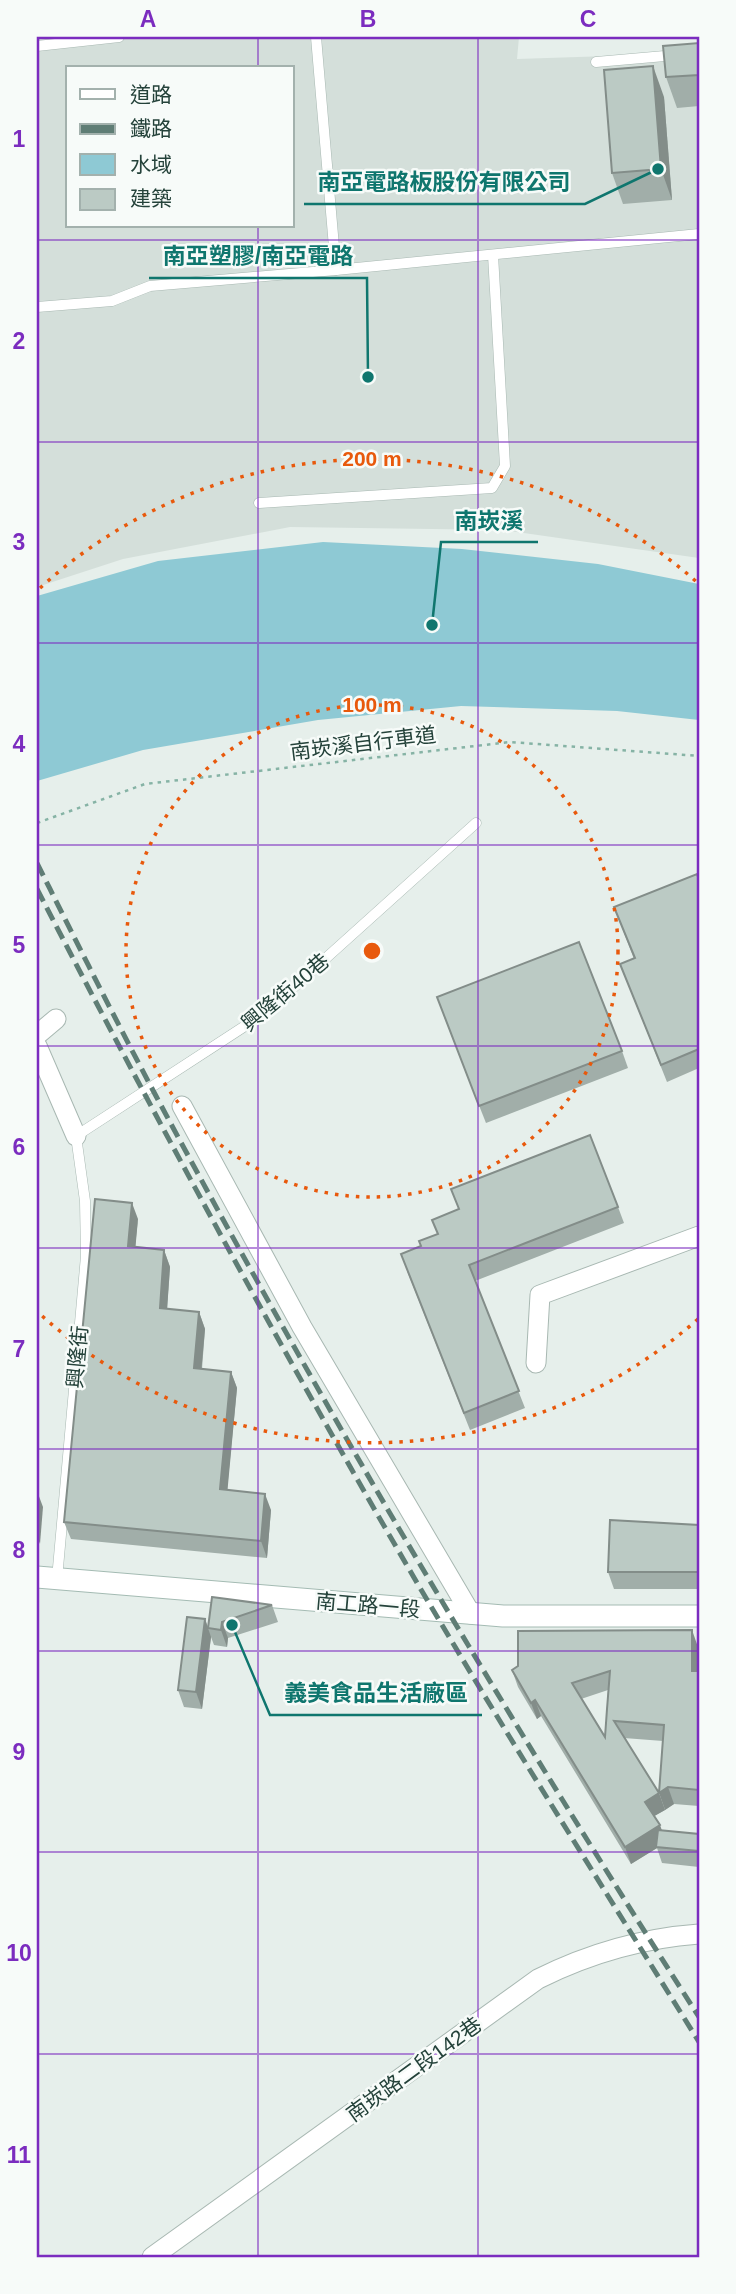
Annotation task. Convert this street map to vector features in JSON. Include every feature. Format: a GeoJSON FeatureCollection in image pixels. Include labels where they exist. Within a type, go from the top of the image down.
{"type":"FeatureCollection","features":[{"type":"Feature","properties":{"kind":"street"},"geometry":{"type":"LineString","coordinates":[[37,1035],[56,1019]]}},
{"type":"Feature","properties":{"kind":"street"},"geometry":{"type":"LineString","coordinates":[[37,1046],[76,1136]]}},
{"type":"Feature","properties":{"kind":"street"},"geometry":{"type":"LineString","coordinates":[[182,1106],[302,1327],[471,1614]]}},
{"type":"Feature","properties":{"kind":"street"},"geometry":{"type":"LineString","coordinates":[[536,1363],[540,1295],[699,1236]]}},
{"type":"Feature","properties":{"kind":"street","name":"南工路一段"},"geometry":{"type":"LineString","coordinates":[[47,1578],[503,1616],[699,1616]]}},
{"type":"Feature","properties":{"kind":"street","name":"南崁路二段142巷"},"geometry":{"type":"LineString","coordinates":[[152,2257],[538,1979],[572,1962],[666,1936],[699,1934]]}},
{"type":"Feature","properties":{"kind":"lane"},"geometry":{"type":"LineString","coordinates":[[37,46],[119,37]]}},
{"type":"Feature","properties":{"kind":"lane"},"geometry":{"type":"LineString","coordinates":[[316,37],[336,270]]}},
{"type":"Feature","properties":{"kind":"lane"},"geometry":{"type":"LineString","coordinates":[[596,62],[699,52]]}},
{"type":"Feature","properties":{"kind":"lane"},"geometry":{"type":"LineString","coordinates":[[37,307],[112,301],[150,286],[699,234]]}},
{"type":"Feature","properties":{"kind":"lane"},"geometry":{"type":"LineString","coordinates":[[259,503],[492,488],[505,466],[493,254]]}},
{"type":"Feature","properties":{"kind":"lane","name":"興隆街40巷"},"geometry":{"type":"LineString","coordinates":[[76,1136],[265,1013],[476,823]]}},
{"type":"Feature","properties":{"kind":"lane","name":"興隆街"},"geometry":{"type":"LineString","coordinates":[[47,1578],[86,1256],[85,1200],[76,1136]]}},
{"type":"Feature","properties":{"kind":"path","name":"南崁溪自行車道"},"geometry":{"type":"LineString","coordinates":[[37,823],[145,784],[510,742],[699,756]]}},
{"type":"Feature","properties":{"kind":"shaded area"},"geometry":{"type":"Polygon","coordinates":[[[37,37],[519,37],[517,59],[699,53],[699,558],[503,530],[290,527],[123,559],[37,587],[37,37]]]}},
{"type":"Feature","properties":{"kind":"water"},"geometry":{"type":"Polygon","coordinates":[[[323,542],[462,549],[598,564],[699,584],[699,720],[617,711],[461,706],[318,720],[143,750],[37,781],[37,596],[158,561],[323,542]]]}},
{"type":"Feature","properties":{"kind":"building"},"geometry":{"type":"Polygon","coordinates":[[[699,43],[699,75],[666,77],[663,46],[699,43]]]}},
{"type":"Feature","properties":{"kind":"building"},"geometry":{"type":"Polygon","coordinates":[[[653,66],[661,169],[612,173],[604,70],[653,66]]]}},
{"type":"Feature","properties":{"kind":"building"},"geometry":{"type":"Polygon","coordinates":[[[697,874],[699,1049],[661,1065],[620,964],[635,958],[614,907],[697,874]]]}},
{"type":"Feature","properties":{"kind":"building"},"geometry":{"type":"Polygon","coordinates":[[[579,942],[622,1051],[479,1106],[437,997],[579,942]]]}},
{"type":"Feature","properties":{"kind":"building"},"geometry":{"type":"Polygon","coordinates":[[[590,1135],[618,1207],[469,1265],[519,1391],[464,1413],[401,1254],[421,1246],[419,1241],[438,1234],[432,1220],[459,1209],[451,1189],[590,1135]]]}},
{"type":"Feature","properties":{"kind":"building"},"geometry":{"type":"Polygon","coordinates":[[[95,1199],[132,1203],[128,1246],[164,1250],[160,1308],[199,1312],[194,1368],[231,1372],[220,1489],[265,1494],[261,1541],[64,1522],[95,1199]]]}},
{"type":"Feature","properties":{"kind":"building"},"geometry":{"type":"Polygon","coordinates":[[[610,1520],[699,1525],[699,1572],[608,1572],[610,1520]]]}},
{"type":"Feature","properties":{"kind":"building"},"geometry":{"type":"Polygon","coordinates":[[[212,1597],[272,1605],[222,1622],[221,1630],[208,1628],[212,1597]]]}},
{"type":"Feature","properties":{"kind":"building"},"geometry":{"type":"Polygon","coordinates":[[[187,1617],[205,1619],[196,1692],[178,1690],[187,1617]]]}},
{"type":"Feature","properties":{"kind":"building"},"geometry":{"type":"Polygon","coordinates":[[[692,1630],[692,1671],[699,1671],[699,1790],[668,1787],[659,1793],[645,1802],[660,1825],[625,1847],[535,1700],[531,1703],[512,1670],[518,1666],[518,1631],[692,1630]],[[610,1671],[572,1683],[605,1737],[610,1671]],[[614,1721],[659,1793],[664,1725],[614,1721]]]}},
{"type":"Feature","properties":{"kind":"building"},"geometry":{"type":"Polygon","coordinates":[[[658,1830],[699,1834],[699,1851],[656,1847],[658,1830]]]}},
{"type":"Feature","properties":{"kind":"railway"},"geometry":{"type":"LineString","coordinates":[[37,863],[156,1096],[351,1446],[487,1677],[699,2017]]}},
{"type":"Feature","properties":{"kind":"railway"},"geometry":{"type":"LineString","coordinates":[[37,889],[222,1237],[366,1495],[485,1697],[699,2042]]}},
{"type":"Feature","properties":{"kind":"place","name":"南亞電路板股份有限公司"},"geometry":{"type":"Point","coordinates":[658,169]}},
{"type":"Feature","properties":{"kind":"place","name":"南亞塑膠/南亞電路"},"geometry":{"type":"Point","coordinates":[368,377]}},
{"type":"Feature","properties":{"kind":"place","name":"南崁溪"},"geometry":{"type":"Point","coordinates":[432,625]}},
{"type":"Feature","properties":{"kind":"place","name":"義美食品生活廠區"},"geometry":{"type":"Point","coordinates":[232,1625]}}]}
